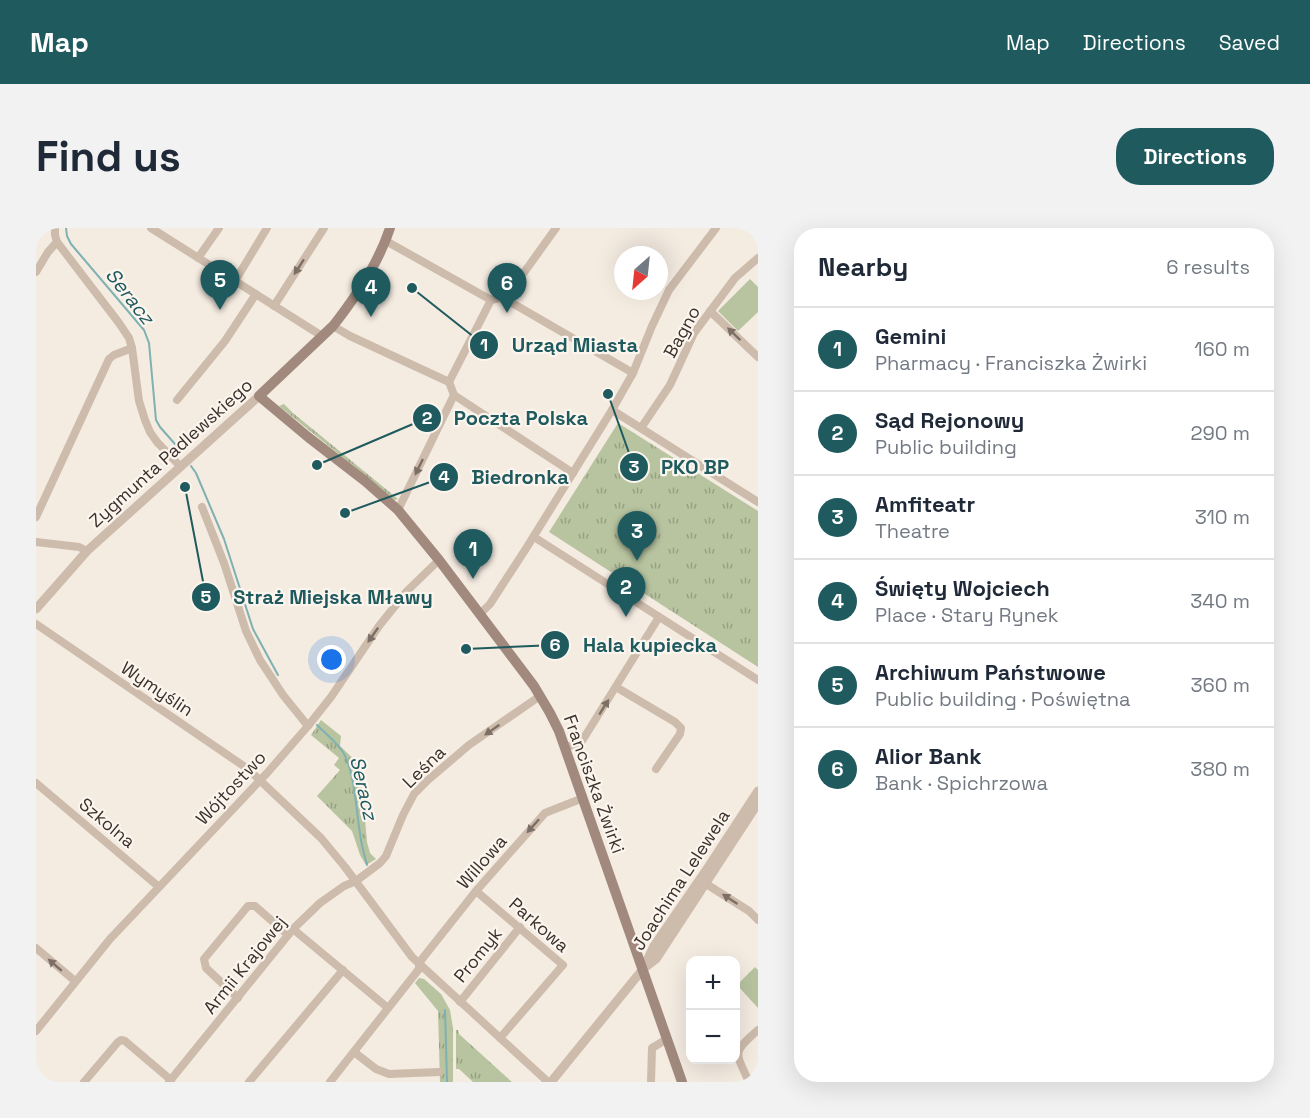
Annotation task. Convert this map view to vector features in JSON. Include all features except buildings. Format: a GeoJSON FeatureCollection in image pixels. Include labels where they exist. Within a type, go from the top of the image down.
{"type":"FeatureCollection","features":[{"type":"Feature","properties":{"kind":"main road","name":"Zygmunta Padlewskiego"},"geometry":{"type":"LineString","coordinates":[[259,396],[336,322],[358,291],[386,241],[390,228]]}},
{"type":"Feature","properties":{"kind":"main road","name":"Franciszka Żwirki"},"geometry":{"type":"LineString","coordinates":[[259,396],[398,510],[439,560],[540,696],[555,722],[565,748],[682,1082]]}},
{"type":"Feature","properties":{"kind":"street"},"geometry":{"type":"LineString","coordinates":[[55,228],[57,242],[129,338],[139,401],[145,420],[157,442],[180,466]]}},
{"type":"Feature","properties":{"kind":"street"},"geometry":{"type":"LineString","coordinates":[[151,228],[322,336]]}},
{"type":"Feature","properties":{"kind":"street"},"geometry":{"type":"LineString","coordinates":[[198,258],[219,228]]}},
{"type":"Feature","properties":{"kind":"street"},"geometry":{"type":"LineString","coordinates":[[235,280],[267,228]]}},
{"type":"Feature","properties":{"kind":"street"},"geometry":{"type":"LineString","coordinates":[[274,306],[324,228]]}},
{"type":"Feature","properties":{"kind":"street"},"geometry":{"type":"LineString","coordinates":[[505,299],[556,228]]}},
{"type":"Feature","properties":{"kind":"street"},"geometry":{"type":"LineString","coordinates":[[480,614],[490,604],[534,537],[612,410],[633,373],[669,290],[716,228]]}},
{"type":"Feature","properties":{"kind":"street"},"geometry":{"type":"LineString","coordinates":[[386,241],[491,300],[505,299],[633,373]]}},
{"type":"Feature","properties":{"kind":"street"},"geometry":{"type":"LineString","coordinates":[[36,272],[57,242]]}},
{"type":"Feature","properties":{"kind":"street","name":"Bagno"},"geometry":{"type":"LineString","coordinates":[[641,429],[670,385],[689,343],[710,311],[735,278],[758,258]]}},
{"type":"Feature","properties":{"kind":"street"},"geometry":{"type":"LineString","coordinates":[[177,400],[225,341],[256,294]]}},
{"type":"Feature","properties":{"kind":"street"},"geometry":{"type":"LineString","coordinates":[[449,382],[491,300]]}},
{"type":"Feature","properties":{"kind":"street"},"geometry":{"type":"LineString","coordinates":[[710,311],[758,357]]}},
{"type":"Feature","properties":{"kind":"street"},"geometry":{"type":"LineString","coordinates":[[336,322],[350,336],[449,382],[454,395],[573,473]]}},
{"type":"Feature","properties":{"kind":"street"},"geometry":{"type":"LineString","coordinates":[[36,517],[109,359],[132,348]]}},
{"type":"Feature","properties":{"kind":"street"},"geometry":{"type":"LineString","coordinates":[[398,510],[454,395]]}},
{"type":"Feature","properties":{"kind":"street","name":"Zygmunta Padlewskiego"},"geometry":{"type":"LineString","coordinates":[[36,609],[87,551],[259,396]]}},
{"type":"Feature","properties":{"kind":"street"},"geometry":{"type":"LineString","coordinates":[[612,410],[758,502]]}},
{"type":"Feature","properties":{"kind":"street"},"geometry":{"type":"LineString","coordinates":[[202,507],[224,562],[246,631],[260,660],[283,695],[308,726]]}},
{"type":"Feature","properties":{"kind":"street"},"geometry":{"type":"LineString","coordinates":[[534,537],[758,680]]}},
{"type":"Feature","properties":{"kind":"street"},"geometry":{"type":"LineString","coordinates":[[36,542],[79,547],[87,551]]}},
{"type":"Feature","properties":{"kind":"street","name":"Wójtostwo"},"geometry":{"type":"LineString","coordinates":[[36,1031],[110,939],[308,726],[331,697],[379,626],[407,591],[439,560]]}},
{"type":"Feature","properties":{"kind":"street"},"geometry":{"type":"LineString","coordinates":[[565,748],[582,741],[659,616]]}},
{"type":"Feature","properties":{"kind":"street","name":"Wymyślin"},"geometry":{"type":"LineString","coordinates":[[36,624],[260,779],[321,838],[412,957],[549,1082]]}},
{"type":"Feature","properties":{"kind":"street"},"geometry":{"type":"LineString","coordinates":[[616,687],[675,722],[681,728],[680,734],[656,769]]}},
{"type":"Feature","properties":{"kind":"street","name":"Leśna"},"geometry":{"type":"LineString","coordinates":[[356,881],[386,856],[414,794],[470,746],[540,696]]}},
{"type":"Feature","properties":{"kind":"street","name":"Szkolna"},"geometry":{"type":"LineString","coordinates":[[36,783],[159,886]]}},
{"type":"Feature","properties":{"kind":"street","name":"Joachima Lelewela"},"geometry":{"type":"LineString","coordinates":[[549,1082],[644,969],[656,959],[758,791]]}},
{"type":"Feature","properties":{"kind":"street","name":"Willowa"},"geometry":{"type":"LineString","coordinates":[[330,1082],[419,969],[423,958],[476,891],[545,813],[583,798]]}},
{"type":"Feature","properties":{"kind":"street","name":"Joachima Lelewela"},"geometry":{"type":"LineString","coordinates":[[703,881],[758,803]]}},
{"type":"Feature","properties":{"kind":"street","name":"Armii Krajowej"},"geometry":{"type":"LineString","coordinates":[[170,1081],[290,932],[320,903],[344,886],[356,881]]}},
{"type":"Feature","properties":{"kind":"street"},"geometry":{"type":"LineString","coordinates":[[703,881],[749,911],[758,920]]}},
{"type":"Feature","properties":{"kind":"street","name":"Parkowa"},"geometry":{"type":"LineString","coordinates":[[476,891],[563,965],[500,1038]]}},
{"type":"Feature","properties":{"kind":"street"},"geometry":{"type":"LineString","coordinates":[[237,998],[206,968],[204,959],[248,906],[255,906],[343,970],[388,1008]]}},
{"type":"Feature","properties":{"kind":"street","name":"Promyk"},"geometry":{"type":"LineString","coordinates":[[460,1002],[520,927]]}},
{"type":"Feature","properties":{"kind":"street"},"geometry":{"type":"LineString","coordinates":[[36,948],[75,981]]}},
{"type":"Feature","properties":{"kind":"street"},"geometry":{"type":"LineString","coordinates":[[249,1082],[343,970]]}},
{"type":"Feature","properties":{"kind":"street"},"geometry":{"type":"LineString","coordinates":[[749,1082],[738,1054],[740,1047],[758,1030]]}},
{"type":"Feature","properties":{"kind":"street"},"geometry":{"type":"LineString","coordinates":[[651,1082],[652,1048],[667,1039]]}},
{"type":"Feature","properties":{"kind":"street"},"geometry":{"type":"LineString","coordinates":[[84,1082],[121,1040],[170,1081]]}},
{"type":"Feature","properties":{"kind":"street"},"geometry":{"type":"LineString","coordinates":[[354,1052],[376,1069],[389,1074],[439,1072]]}},
{"type":"Feature","properties":{"kind":"green space"},"geometry":{"type":"Polygon","coordinates":[[[750,279],[758,287],[758,312],[738,331],[718,311],[750,279]]]}},
{"type":"Feature","properties":{"kind":"green space"},"geometry":{"type":"Polygon","coordinates":[[[284,404],[398,499],[392,499],[279,406],[284,404]]]}},
{"type":"Feature","properties":{"kind":"green space"},"geometry":{"type":"Polygon","coordinates":[[[618,423],[758,511],[758,667],[549,532],[618,423]]]}},
{"type":"Feature","properties":{"kind":"green space"},"geometry":{"type":"Polygon","coordinates":[[[321,720],[341,736],[340,746],[360,765],[367,842],[370,853],[376,859],[366,865],[352,831],[317,796],[340,770],[334,765],[339,758],[311,735],[321,720]]]}},
{"type":"Feature","properties":{"kind":"green space"},"geometry":{"type":"Polygon","coordinates":[[[755,967],[758,970],[758,1008],[740,988],[740,982],[755,967]]]}},
{"type":"Feature","properties":{"kind":"green space"},"geometry":{"type":"Polygon","coordinates":[[[419,978],[424,979],[441,994],[450,1010],[453,1028],[453,1082],[440,1082],[438,1011],[415,983],[419,978]]]}},
{"type":"Feature","properties":{"kind":"green space"},"geometry":{"type":"Polygon","coordinates":[[[456,1030],[512,1082],[473,1082],[459,1069],[456,1069],[456,1030]]]}},
{"type":"Feature","properties":{"kind":"waterway","name":"Seracz"},"geometry":{"type":"LineString","coordinates":[[66,228],[71,244],[144,330],[149,343],[156,420],[182,452]]}},
{"type":"Feature","properties":{"kind":"waterway","name":"Seracz"},"geometry":{"type":"LineString","coordinates":[[191,466],[224,539],[253,629],[278,675]]}},
{"type":"Feature","properties":{"kind":"waterway","name":"Seracz"},"geometry":{"type":"LineString","coordinates":[[317,725],[337,745],[347,760],[353,780],[361,841],[367,865]]}},
{"type":"Feature","properties":{"kind":"waterway","name":"Seracz"},"geometry":{"type":"LineString","coordinates":[[445,1010],[447,1082]]}},
{"type":"Feature","properties":{"kind":"place","name":"Urząd Miasta"},"geometry":{"type":"Point","coordinates":[412,288]}},
{"type":"Feature","properties":{"kind":"place","name":"Archiwum Państwowe"},"geometry":{"type":"Point","coordinates":[220,310]}},
{"type":"Feature","properties":{"kind":"place","name":"Alior Bank"},"geometry":{"type":"Point","coordinates":[507,313]}},
{"type":"Feature","properties":{"kind":"place","name":"Święty Wojciech"},"geometry":{"type":"Point","coordinates":[371,317]}},
{"type":"Feature","properties":{"kind":"place","name":"PKO BP"},"geometry":{"type":"Point","coordinates":[608,394]}},
{"type":"Feature","properties":{"kind":"place","name":"Poczta Polska"},"geometry":{"type":"Point","coordinates":[317,465]}},
{"type":"Feature","properties":{"kind":"place","name":"Straż Miejska Mławy"},"geometry":{"type":"Point","coordinates":[185,487]}},
{"type":"Feature","properties":{"kind":"place","name":"Biedronka"},"geometry":{"type":"Point","coordinates":[345,513]}},
{"type":"Feature","properties":{"kind":"place","name":"Amfiteatr"},"geometry":{"type":"Point","coordinates":[637,561]}},
{"type":"Feature","properties":{"kind":"place","name":"Gemini"},"geometry":{"type":"Point","coordinates":[473,579]}},
{"type":"Feature","properties":{"kind":"place","name":"Sąd Rejonowy"},"geometry":{"type":"Point","coordinates":[626,617]}},
{"type":"Feature","properties":{"kind":"place","name":"Hala kupiecka"},"geometry":{"type":"Point","coordinates":[466,649]}}]}
